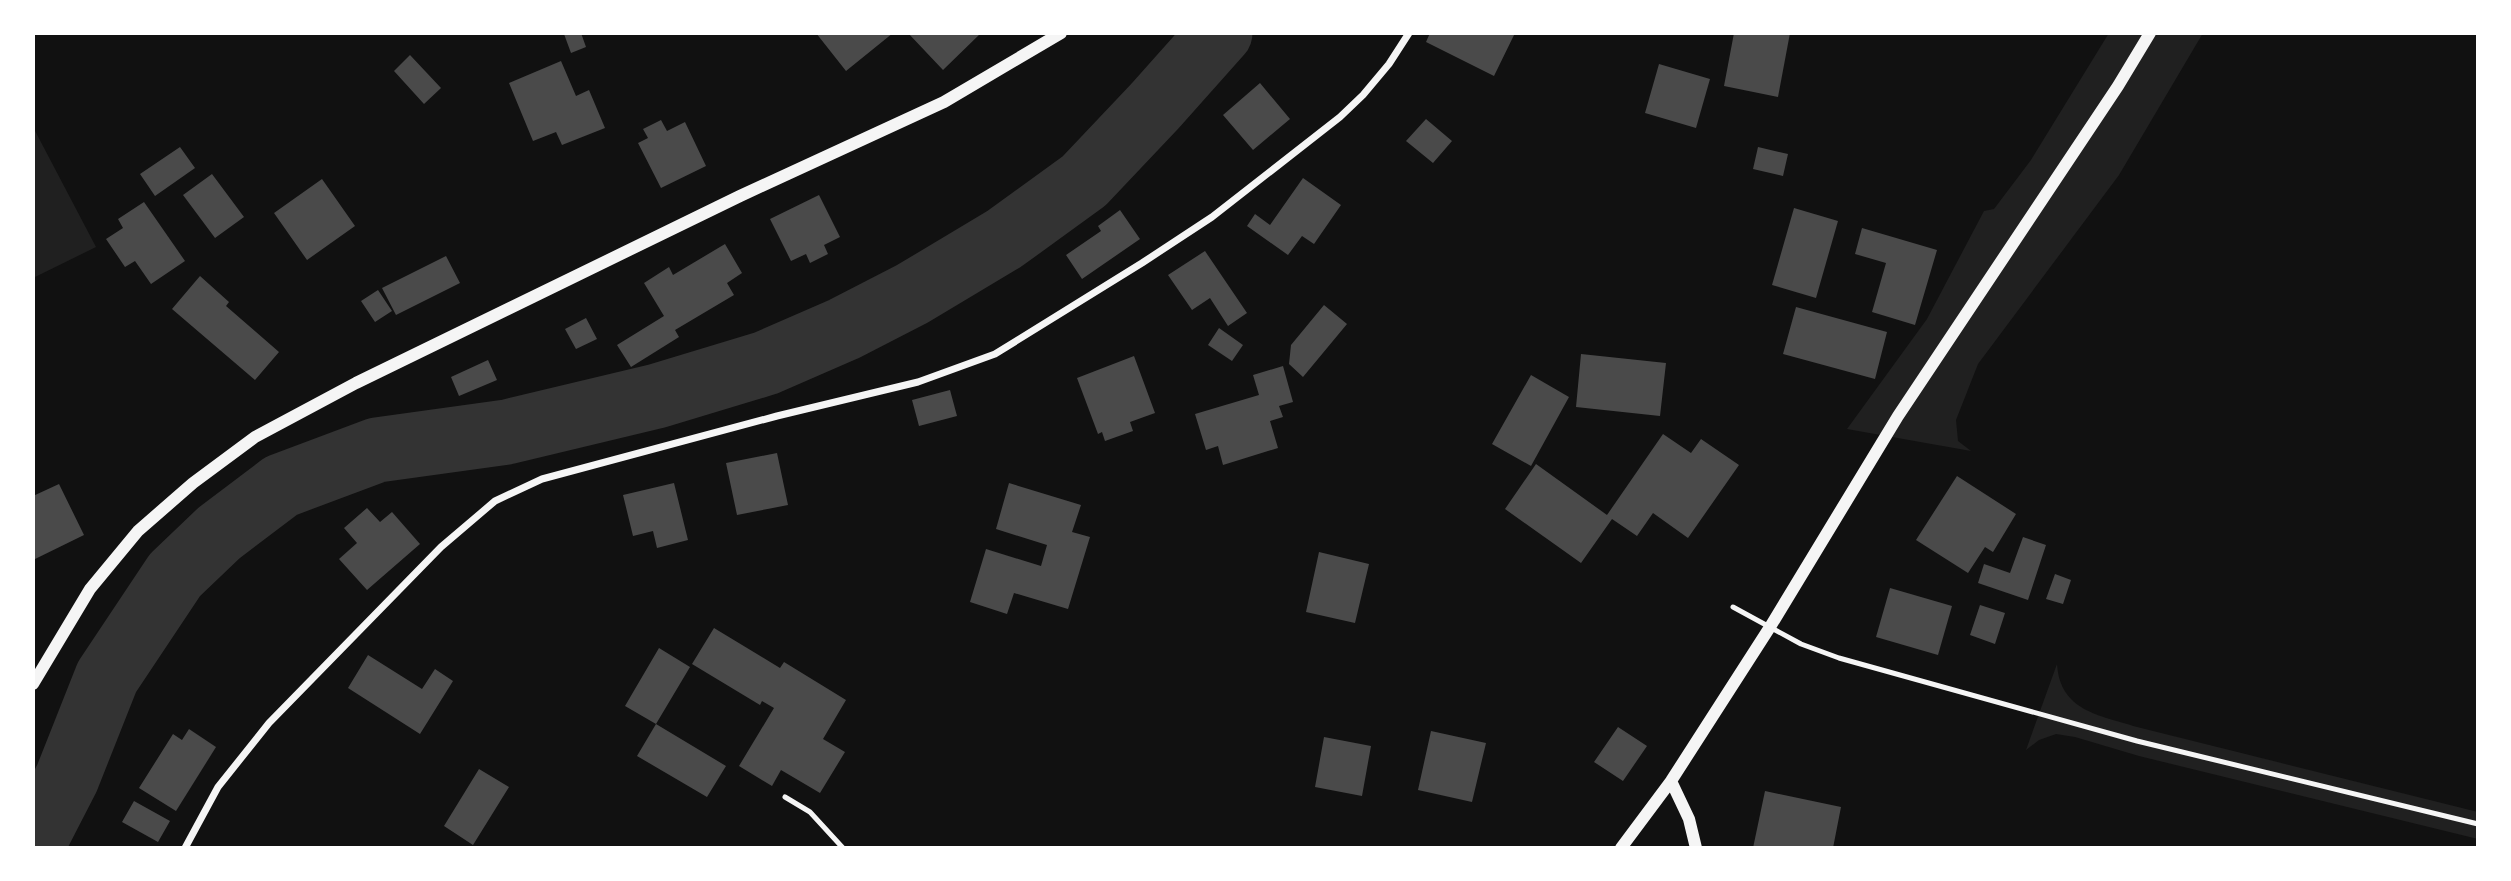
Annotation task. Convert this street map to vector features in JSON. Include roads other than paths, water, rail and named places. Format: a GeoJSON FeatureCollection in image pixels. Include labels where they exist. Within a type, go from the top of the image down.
{"type":"FeatureCollection","features":[{"type":"Feature","properties":{"kind":"street"},"geometry":{"type":"LineString","coordinates":[[33,684],[90,589],[138,531],[193,483],[256,437],[356,383],[728,202],[944,102],[1061,33]]}},
{"type":"Feature","properties":{"kind":"street"},"geometry":{"type":"LineString","coordinates":[[185,848],[218,787],[269,723],[441,547],[495,501],[542,479],[777,416],[918,382],[996,354],[1212,217],[1340,117],[1389,64],[1409,33]]}},
{"type":"Feature","properties":{"kind":"street"},"geometry":{"type":"LineString","coordinates":[[1621,848],[1671,781],[1770,627],[1898,416],[2118,86],[2150,33]]}},
{"type":"Feature","properties":{"kind":"street"},"geometry":{"type":"LineString","coordinates":[[1671,781],[1689,819],[1696,848]]}},
{"type":"Feature","properties":{"kind":"lane"},"geometry":{"type":"LineString","coordinates":[[1733,607],[1801,644],[1839,658],[2137,741],[2478,824]]}},
{"type":"Feature","properties":{"kind":"lane"},"geometry":{"type":"LineString","coordinates":[[785,796],[810,812],[843,848]]}},
{"type":"Feature","properties":{"kind":"waterway"},"geometry":{"type":"LineString","coordinates":[[33,844],[67,778],[107,677],[175,575],[219,533],[281,486],[377,450],[507,432],[657,396],[766,363],[844,329],[912,294],[1004,239],[1084,181],[1220,33]]}}]}
